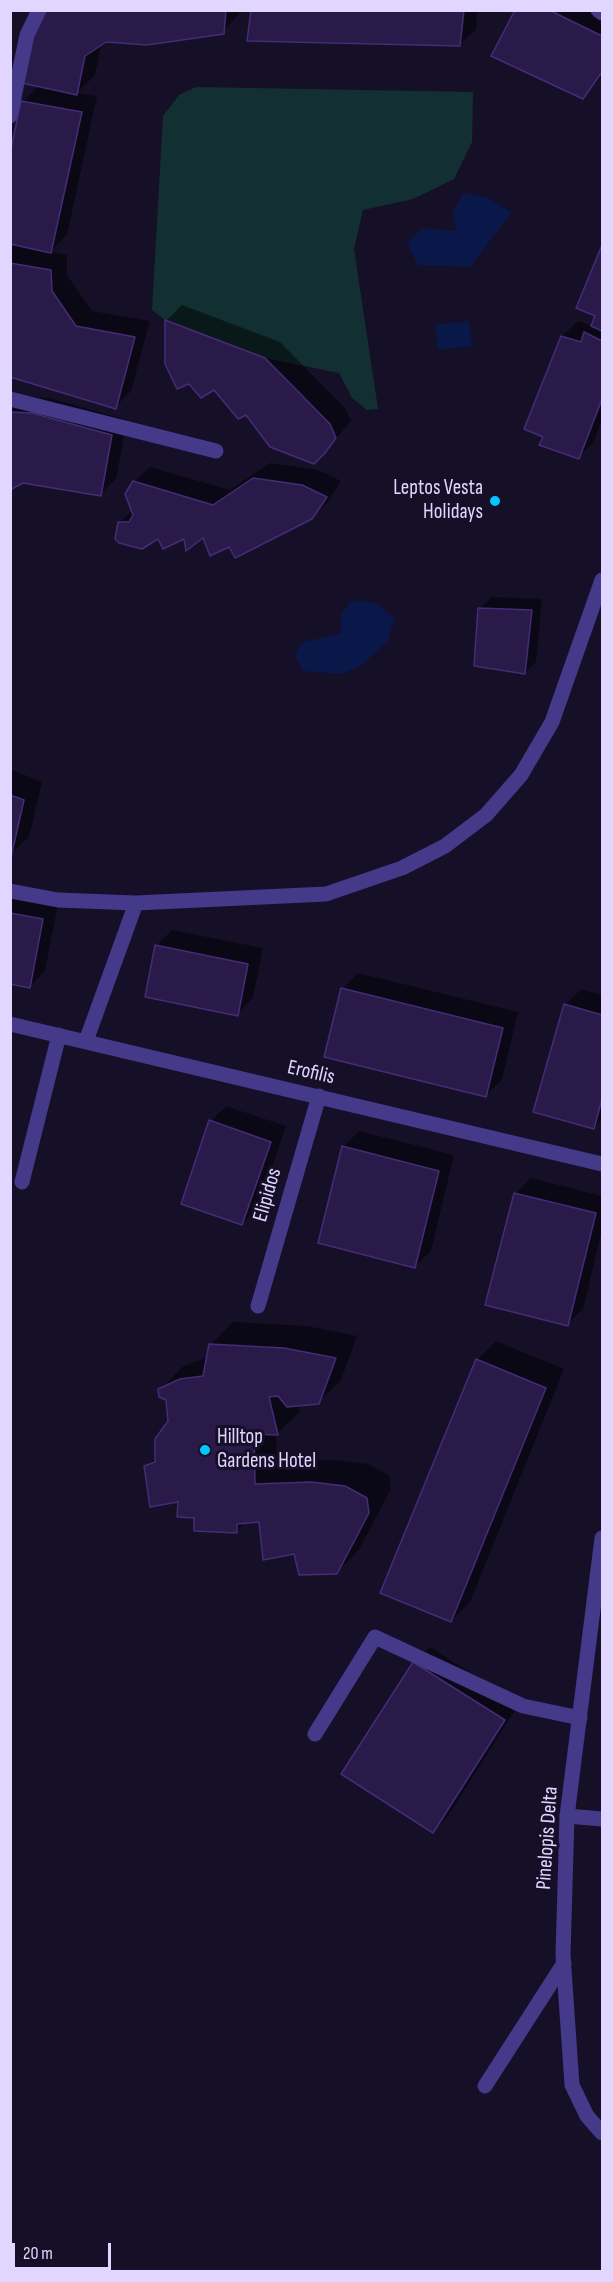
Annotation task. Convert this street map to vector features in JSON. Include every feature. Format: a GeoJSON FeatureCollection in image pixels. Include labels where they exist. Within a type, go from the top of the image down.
{"type":"FeatureCollection","features":[{"type":"Feature","properties":{"kind":"street"},"geometry":{"type":"LineString","coordinates":[[10,116],[27,34],[39,10]]}},
{"type":"Feature","properties":{"kind":"street"},"geometry":{"type":"LineString","coordinates":[[598,10],[603,13]]}},
{"type":"Feature","properties":{"kind":"street"},"geometry":{"type":"LineString","coordinates":[[10,399],[216,451]]}},
{"type":"Feature","properties":{"kind":"street"},"geometry":{"type":"LineString","coordinates":[[10,891],[58,900],[136,903],[326,894],[402,868],[445,846],[486,815],[521,775],[552,722],[603,580]]}},
{"type":"Feature","properties":{"kind":"street"},"geometry":{"type":"LineString","coordinates":[[86,1041],[136,903]]}},
{"type":"Feature","properties":{"kind":"street","name":"Erofilis"},"geometry":{"type":"LineString","coordinates":[[10,1024],[603,1164]]}},
{"type":"Feature","properties":{"kind":"street"},"geometry":{"type":"LineString","coordinates":[[21,1182],[58,1035]]}},
{"type":"Feature","properties":{"kind":"street","name":"Elipidos"},"geometry":{"type":"LineString","coordinates":[[258,1306],[319,1096]]}},
{"type":"Feature","properties":{"kind":"street","name":"Pinelopis Delta"},"geometry":{"type":"LineString","coordinates":[[603,1539],[596,1640],[580,1718],[567,1816],[564,1963],[572,2085],[587,2116],[603,2133]]}},
{"type":"Feature","properties":{"kind":"street"},"geometry":{"type":"LineString","coordinates":[[315,1734],[375,1637],[523,1706],[580,1718]]}},
{"type":"Feature","properties":{"kind":"street"},"geometry":{"type":"LineString","coordinates":[[567,1816],[603,1819]]}},
{"type":"Feature","properties":{"kind":"street"},"geometry":{"type":"LineString","coordinates":[[485,2086],[564,1963]]}},
{"type":"Feature","properties":{"kind":"green space"},"geometry":{"type":"Polygon","coordinates":[[[196,87],[473,92],[472,142],[454,179],[413,199],[363,210],[354,249],[378,409],[367,410],[352,398],[339,373],[265,358],[165,320],[152,310],[163,116],[179,95],[196,87]]]}},
{"type":"Feature","properties":{"kind":"water"},"geometry":{"type":"Polygon","coordinates":[[[463,193],[486,197],[512,212],[470,267],[418,265],[407,243],[423,228],[456,231],[453,213],[463,193]]]}},
{"type":"Feature","properties":{"kind":"water"},"geometry":{"type":"Polygon","coordinates":[[[469,321],[472,346],[438,350],[435,325],[469,321]]]}},
{"type":"Feature","properties":{"kind":"water"},"geometry":{"type":"Polygon","coordinates":[[[352,600],[375,603],[395,618],[387,642],[361,666],[341,674],[303,671],[295,655],[300,644],[342,632],[340,616],[352,600]]]}},
{"type":"Feature","properties":{"kind":"building"},"geometry":{"type":"Polygon","coordinates":[[[31,10],[226,10],[224,34],[147,45],[106,42],[85,56],[77,95],[22,83],[31,10]]]}},
{"type":"Feature","properties":{"kind":"building"},"geometry":{"type":"Polygon","coordinates":[[[251,10],[464,10],[460,46],[247,41],[251,10]]]}},
{"type":"Feature","properties":{"kind":"building"},"geometry":{"type":"Polygon","coordinates":[[[515,10],[549,10],[602,36],[602,72],[583,99],[491,56],[515,10]]]}},
{"type":"Feature","properties":{"kind":"building"},"geometry":{"type":"Polygon","coordinates":[[[21,101],[82,112],[51,253],[10,244],[10,154],[21,101]]]}},
{"type":"Feature","properties":{"kind":"building"},"geometry":{"type":"Polygon","coordinates":[[[602,245],[602,331],[591,326],[595,316],[576,308],[602,245]]]}},
{"type":"Feature","properties":{"kind":"building"},"geometry":{"type":"Polygon","coordinates":[[[10,263],[51,270],[52,291],[76,326],[135,337],[116,409],[10,377],[10,263]]]}},
{"type":"Feature","properties":{"kind":"building"},"geometry":{"type":"Polygon","coordinates":[[[165,320],[265,358],[330,424],[336,438],[325,453],[314,464],[270,447],[246,415],[238,419],[214,390],[201,398],[189,384],[177,389],[165,364],[165,320]]]}},
{"type":"Feature","properties":{"kind":"building"},"geometry":{"type":"Polygon","coordinates":[[[584,332],[602,341],[602,399],[579,459],[539,445],[543,437],[524,429],[561,336],[581,342],[584,332]]]}},
{"type":"Feature","properties":{"kind":"building"},"geometry":{"type":"Polygon","coordinates":[[[10,412],[32,413],[112,435],[101,496],[23,483],[10,490],[10,412]]]}},
{"type":"Feature","properties":{"kind":"building"},"geometry":{"type":"Polygon","coordinates":[[[253,478],[302,485],[327,497],[312,519],[235,558],[229,547],[210,556],[203,538],[186,551],[184,539],[163,549],[158,539],[142,549],[119,543],[115,539],[118,522],[129,522],[133,515],[125,494],[133,481],[213,505],[253,478]]]}},
{"type":"Feature","properties":{"kind":"building"},"geometry":{"type":"Polygon","coordinates":[[[478,608],[532,610],[525,674],[474,666],[478,608]]]}},
{"type":"Feature","properties":{"kind":"building"},"geometry":{"type":"Polygon","coordinates":[[[10,795],[24,800],[11,857],[10,857],[10,795]]]}},
{"type":"Feature","properties":{"kind":"building"},"geometry":{"type":"Polygon","coordinates":[[[10,913],[43,919],[30,988],[10,984],[10,913]]]}},
{"type":"Feature","properties":{"kind":"building"},"geometry":{"type":"Polygon","coordinates":[[[155,945],[248,964],[238,1016],[145,997],[155,945]]]}},
{"type":"Feature","properties":{"kind":"building"},"geometry":{"type":"Polygon","coordinates":[[[341,988],[503,1028],[486,1097],[324,1057],[341,988]]]}},
{"type":"Feature","properties":{"kind":"building"},"geometry":{"type":"Polygon","coordinates":[[[564,1004],[602,1015],[602,1099],[594,1129],[533,1112],[564,1004]]]}},
{"type":"Feature","properties":{"kind":"building"},"geometry":{"type":"Polygon","coordinates":[[[209,1120],[271,1142],[242,1225],[181,1204],[209,1120]]]}},
{"type":"Feature","properties":{"kind":"building"},"geometry":{"type":"Polygon","coordinates":[[[342,1146],[439,1171],[415,1268],[318,1243],[342,1146]]]}},
{"type":"Feature","properties":{"kind":"building"},"geometry":{"type":"Polygon","coordinates":[[[514,1193],[596,1213],[568,1326],[485,1305],[514,1193]]]}},
{"type":"Feature","properties":{"kind":"building","name":"Hilltop Gardens Hotel"},"geometry":{"type":"Polygon","coordinates":[[[209,1344],[284,1348],[336,1358],[319,1404],[287,1407],[278,1396],[269,1397],[278,1435],[254,1434],[255,1484],[311,1482],[345,1486],[367,1498],[369,1513],[337,1574],[299,1575],[294,1554],[263,1560],[259,1522],[237,1524],[237,1533],[194,1531],[194,1518],[177,1517],[178,1502],[150,1507],[144,1466],[155,1462],[155,1439],[168,1421],[166,1400],[159,1397],[158,1389],[180,1379],[203,1376],[209,1344]]]}},
{"type":"Feature","properties":{"kind":"building"},"geometry":{"type":"Polygon","coordinates":[[[476,1359],[546,1388],[451,1622],[380,1593],[476,1359]]]}},
{"type":"Feature","properties":{"kind":"building"},"geometry":{"type":"Polygon","coordinates":[[[413,1662],[505,1720],[433,1833],[341,1774],[413,1662]]]}},
{"type":"Feature","properties":{"kind":"place","name":"Leptos Vesta Holidays"},"geometry":{"type":"Point","coordinates":[495,501]}},
{"type":"Feature","properties":{"kind":"place","name":"Hilltop Gardens Hotel"},"geometry":{"type":"Point","coordinates":[205,1450]}}]}
